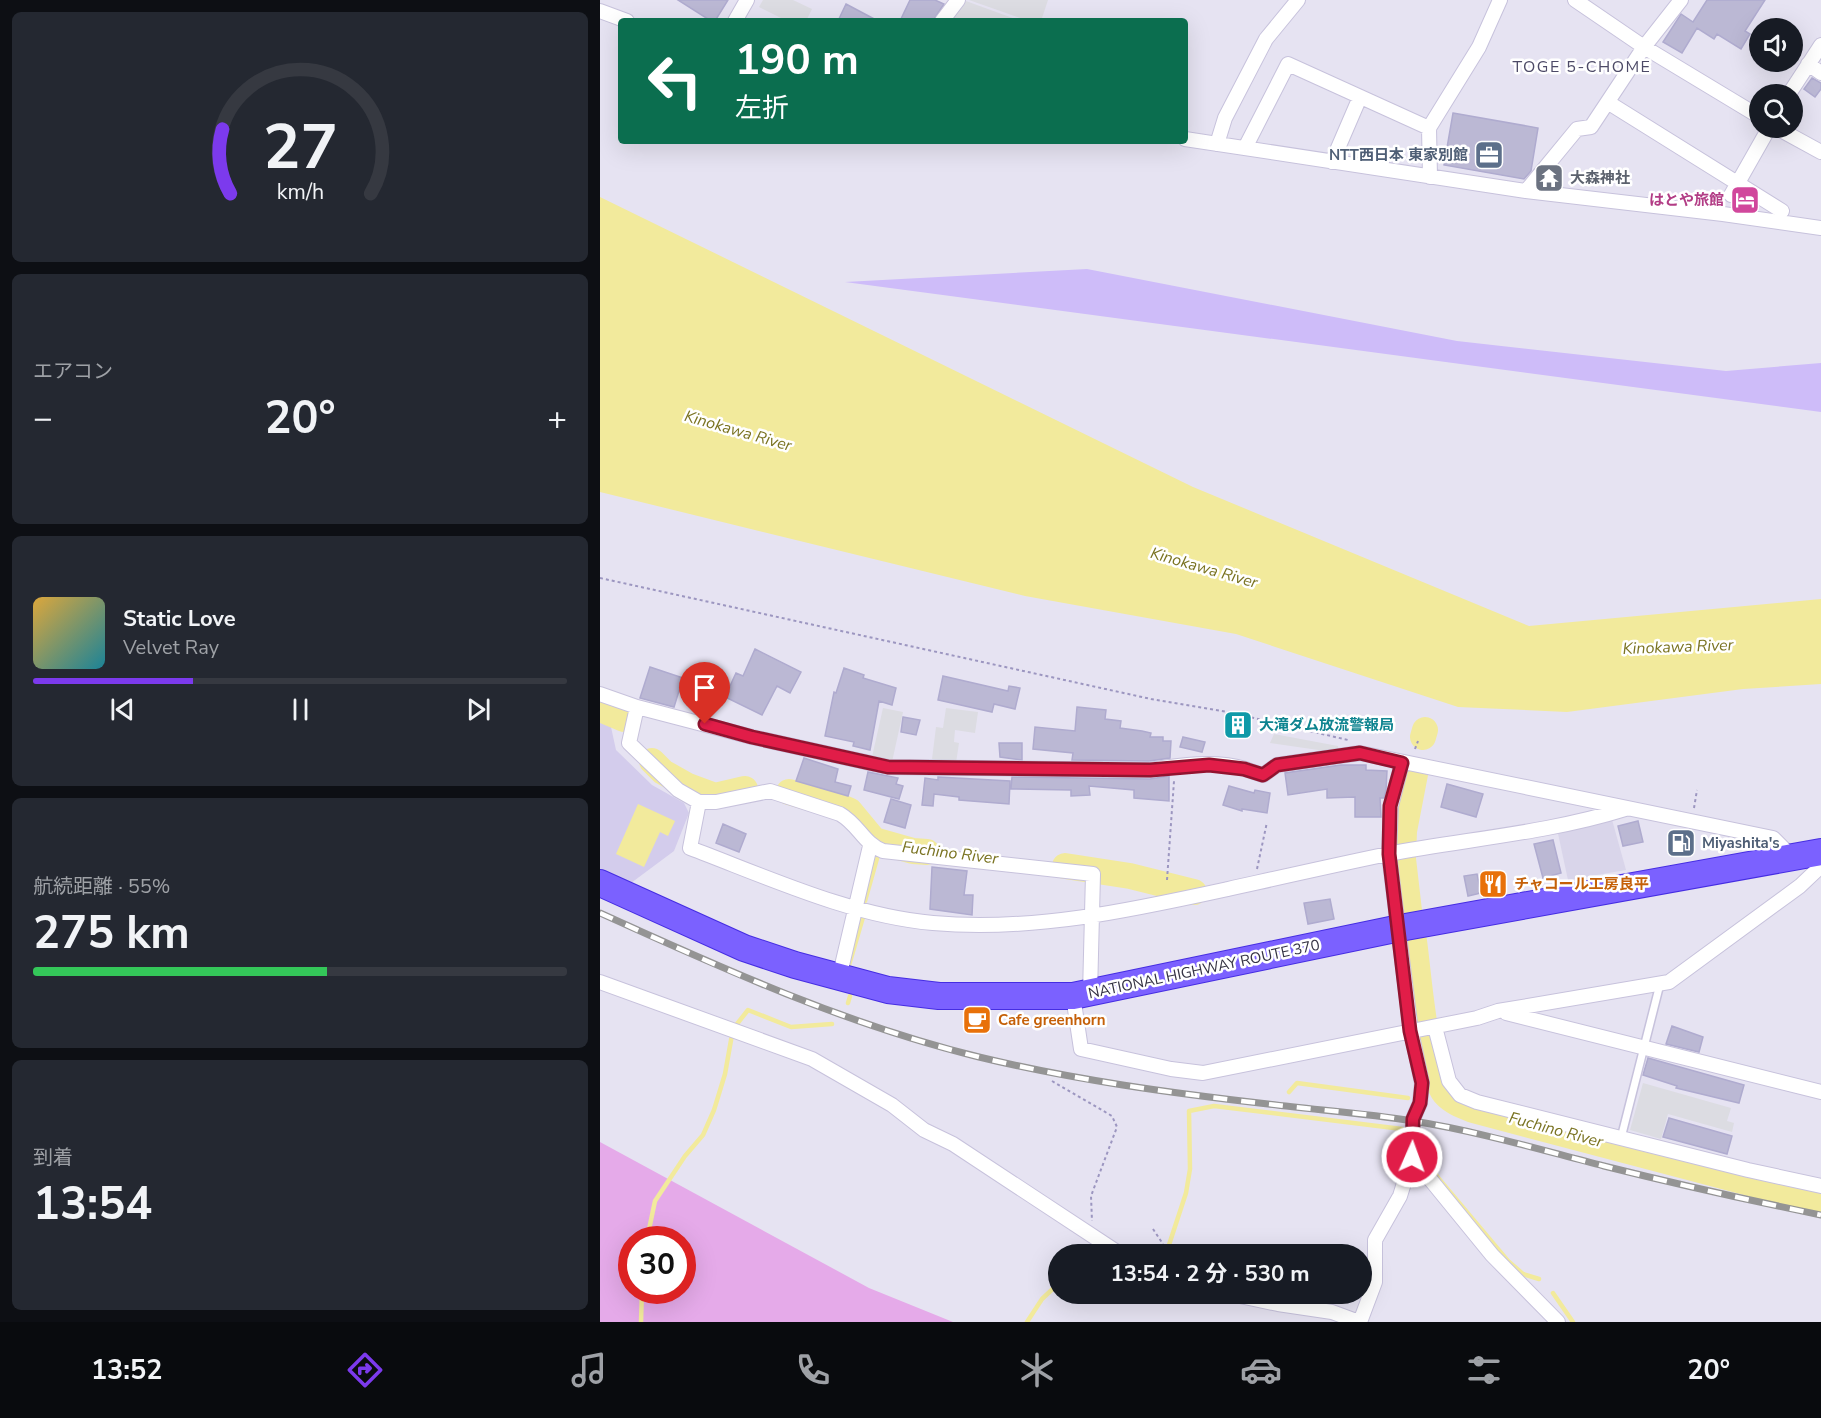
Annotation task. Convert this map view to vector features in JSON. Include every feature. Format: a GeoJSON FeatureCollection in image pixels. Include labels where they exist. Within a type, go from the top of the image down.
{"type":"FeatureCollection","features":[{"type":"Feature","properties":{"kind":"highway","name":"NATIONAL HIGHWAY ROUTE 370"},"geometry":{"type":"LineString","coordinates":[[600,883],[744,948],[839,978],[888,990],[939,996],[1082,995],[1400,928],[1791,856],[1821,853]]}},
{"type":"Feature","properties":{"kind":"street"},"geometry":{"type":"LineString","coordinates":[[737,18],[747,0]]}},
{"type":"Feature","properties":{"kind":"street"},"geometry":{"type":"LineString","coordinates":[[944,18],[957,0]]}},
{"type":"Feature","properties":{"kind":"street"},"geometry":{"type":"LineString","coordinates":[[1217,144],[1225,118],[1266,39],[1298,0]]}},
{"type":"Feature","properties":{"kind":"street"},"geometry":{"type":"LineString","coordinates":[[1430,177],[1429,128],[1479,47],[1500,0]]}},
{"type":"Feature","properties":{"kind":"street"},"geometry":{"type":"LineString","coordinates":[[1575,0],[1644,47],[1749,110]]}},
{"type":"Feature","properties":{"kind":"street"},"geometry":{"type":"LineString","coordinates":[[1526,191],[1576,129],[1591,127],[1644,47],[1681,0]]}},
{"type":"Feature","properties":{"kind":"street"},"geometry":{"type":"LineString","coordinates":[[600,11],[619,18]]}},
{"type":"Feature","properties":{"kind":"street"},"geometry":{"type":"LineString","coordinates":[[1795,84],[1821,45]]}},
{"type":"Feature","properties":{"kind":"street"},"geometry":{"type":"LineString","coordinates":[[1245,148],[1288,64],[1429,128]]}},
{"type":"Feature","properties":{"kind":"street"},"geometry":{"type":"LineString","coordinates":[[1808,64],[1821,73]]}},
{"type":"Feature","properties":{"kind":"street"},"geometry":{"type":"LineString","coordinates":[[1332,162],[1360,97]]}},
{"type":"Feature","properties":{"kind":"street"},"geometry":{"type":"LineString","coordinates":[[1609,103],[1734,189],[1782,211]]}},
{"type":"Feature","properties":{"kind":"street"},"geometry":{"type":"LineString","coordinates":[[1734,189],[1763,138]]}},
{"type":"Feature","properties":{"kind":"street"},"geometry":{"type":"LineString","coordinates":[[1795,138],[1821,152]]}},
{"type":"Feature","properties":{"kind":"street"},"geometry":{"type":"LineString","coordinates":[[1188,140],[1526,191],[1821,228]]}},
{"type":"Feature","properties":{"kind":"street"},"geometry":{"type":"LineString","coordinates":[[600,694],[637,708],[752,737],[888,767],[1150,770],[1175,766],[1221,766],[1244,769],[1263,775],[1277,765],[1360,753],[1773,838],[1791,856]]}},
{"type":"Feature","properties":{"kind":"street"},"geometry":{"type":"LineString","coordinates":[[637,708],[629,743],[678,790],[699,802],[716,802],[770,791],[840,814],[849,819],[870,846],[883,850],[1093,874],[1091,916],[1082,995],[1081,1049],[1171,1069],[1203,1072],[1337,1047],[1477,1018],[1498,1011],[1669,982],[1701,961],[1800,886],[1821,866]]}},
{"type":"Feature","properties":{"kind":"street"},"geometry":{"type":"LineString","coordinates":[[1402,763],[1390,806],[1400,928],[1424,1029],[1449,1081],[1460,1095],[1477,1102],[1821,1186]]}},
{"type":"Feature","properties":{"kind":"street"},"geometry":{"type":"LineString","coordinates":[[699,802],[690,849],[856,909],[932,923],[1012,924],[1091,916],[1412,850],[1589,820],[1625,808]]}},
{"type":"Feature","properties":{"kind":"street"},"geometry":{"type":"LineString","coordinates":[[839,978],[870,846]]}},
{"type":"Feature","properties":{"kind":"street"},"geometry":{"type":"LineString","coordinates":[[600,982],[812,1059],[892,1104],[924,1130],[953,1144],[1103,1244]]}},
{"type":"Feature","properties":{"kind":"street"},"geometry":{"type":"LineString","coordinates":[[1498,1011],[1821,1092]]}},
{"type":"Feature","properties":{"kind":"street"},"geometry":{"type":"LineString","coordinates":[[1278,1304],[1332,1312],[1359,1322],[1375,1282],[1375,1240],[1400,1196],[1412,1157],[1413,1119],[1420,1103],[1422,1083],[1424,1029]]}},
{"type":"Feature","properties":{"kind":"street"},"geometry":{"type":"LineString","coordinates":[[1412,1157],[1492,1255],[1558,1322]]}},
{"type":"Feature","properties":{"kind":"lane"},"geometry":{"type":"LineString","coordinates":[[1621,1138],[1660,984]]}},
{"type":"Feature","properties":{"kind":"path"},"geometry":{"type":"LineString","coordinates":[[600,578],[1151,699],[1228,712],[1356,742]]}},
{"type":"Feature","properties":{"kind":"path"},"geometry":{"type":"LineString","coordinates":[[1414,750],[1418,741]]}},
{"type":"Feature","properties":{"kind":"path"},"geometry":{"type":"LineString","coordinates":[[1167,880],[1175,766]]}},
{"type":"Feature","properties":{"kind":"path"},"geometry":{"type":"LineString","coordinates":[[1694,813],[1697,790]]}},
{"type":"Feature","properties":{"kind":"path"},"geometry":{"type":"LineString","coordinates":[[1254,883],[1268,822]]}},
{"type":"Feature","properties":{"kind":"path"},"geometry":{"type":"LineString","coordinates":[[1053,1081],[1112,1116],[1117,1127],[1090,1196],[1093,1211],[1091,1237]]}},
{"type":"Feature","properties":{"kind":"path"},"geometry":{"type":"LineString","coordinates":[[1153,1229],[1163,1244]]}},
{"type":"Feature","properties":{"kind":"shaded area"},"geometry":{"type":"Polygon","coordinates":[[[763,0],[793,0],[812,9],[808,18],[781,18],[759,7],[763,0]]]}},
{"type":"Feature","properties":{"kind":"shaded area"},"geometry":{"type":"Polygon","coordinates":[[[969,0],[1048,0],[1042,18],[1020,18],[969,0]]]}},
{"type":"Feature","properties":{"kind":"shaded area"},"geometry":{"type":"Polygon","coordinates":[[[966,1],[1013,18],[951,18],[966,1]]]}},
{"type":"Feature","properties":{"kind":"shaded area"},"geometry":{"type":"Polygon","coordinates":[[[883,708],[903,712],[892,762],[872,757],[883,708]]]}},
{"type":"Feature","properties":{"kind":"shaded area"},"geometry":{"type":"Polygon","coordinates":[[[946,708],[978,712],[975,733],[955,730],[954,742],[959,743],[956,763],[932,759],[936,727],[943,728],[946,708]]]}},
{"type":"Feature","properties":{"kind":"shaded area"},"geometry":{"type":"Polygon","coordinates":[[[600,721],[611,727],[616,750],[652,785],[684,803],[689,813],[674,851],[627,886],[600,875],[600,721]]]}},
{"type":"Feature","properties":{"kind":"shaded area"},"geometry":{"type":"Polygon","coordinates":[[[1274,734],[1338,746],[1339,753],[1270,743],[1274,734]]]}},
{"type":"Feature","properties":{"kind":"shaded area"},"geometry":{"type":"Polygon","coordinates":[[[1611,816],[1626,870],[1568,880],[1557,829],[1611,816]]]}},
{"type":"Feature","properties":{"kind":"shaded area"},"geometry":{"type":"Polygon","coordinates":[[[1643,1083],[1731,1108],[1727,1121],[1734,1123],[1732,1132],[1668,1114],[1661,1139],[1630,1130],[1643,1083]]]}},
{"type":"Feature","properties":{"kind":"shaded area"},"geometry":{"type":"Polygon","coordinates":[[[600,1142],[869,1288],[953,1322],[600,1322],[600,1142]]]}},
{"type":"Feature","properties":{"kind":"sand"},"geometry":{"type":"Polygon","coordinates":[[[1087,269],[1457,341],[1726,371],[1821,363],[1821,412],[845,282],[1087,269]]]}},
{"type":"Feature","properties":{"kind":"water","name":"Kinokawa River"},"geometry":{"type":"Polygon","coordinates":[[[600,197],[1193,487],[1529,626],[1821,599],[1821,684],[1743,689],[1567,712],[1458,707],[1236,634],[1025,596],[600,492],[600,197]]]}},
{"type":"Feature","properties":{"kind":"water"},"geometry":{"type":"Polygon","coordinates":[[[638,804],[675,821],[668,836],[660,832],[644,867],[616,854],[638,804]]]}},
{"type":"Feature","properties":{"kind":"building"},"geometry":{"type":"Polygon","coordinates":[[[678,0],[728,0],[717,18],[706,18],[678,0]]]}},
{"type":"Feature","properties":{"kind":"building"},"geometry":{"type":"Polygon","coordinates":[[[910,0],[935,0],[944,4],[935,18],[901,18],[910,0]]]}},
{"type":"Feature","properties":{"kind":"building"},"geometry":{"type":"Polygon","coordinates":[[[1707,0],[1765,0],[1753,18],[1749,18],[1749,25],[1745,31],[1749,36],[1741,49],[1717,34],[1714,39],[1697,28],[1682,53],[1663,42],[1681,14],[1693,22],[1707,0]]]}},
{"type":"Feature","properties":{"kind":"building"},"geometry":{"type":"Polygon","coordinates":[[[846,4],[872,18],[839,18],[846,4]]]}},
{"type":"Feature","properties":{"kind":"building"},"geometry":{"type":"Polygon","coordinates":[[[1812,78],[1821,83],[1821,89],[1815,97],[1804,89],[1812,78]]]}},
{"type":"Feature","properties":{"kind":"building"},"geometry":{"type":"Polygon","coordinates":[[[1453,113],[1538,128],[1531,171],[1524,179],[1444,165],[1453,113]]]}},
{"type":"Feature","properties":{"kind":"building"},"geometry":{"type":"Polygon","coordinates":[[[755,649],[801,672],[790,693],[777,686],[762,715],[725,697],[736,673],[743,676],[755,649]]]}},
{"type":"Feature","properties":{"kind":"building"},"geometry":{"type":"Polygon","coordinates":[[[650,667],[683,678],[674,707],[640,698],[650,667]]]}},
{"type":"Feature","properties":{"kind":"building"},"geometry":{"type":"Polygon","coordinates":[[[844,668],[864,675],[863,678],[896,688],[892,705],[879,701],[870,750],[853,746],[854,742],[825,736],[834,692],[836,693],[844,668]]]}},
{"type":"Feature","properties":{"kind":"building"},"geometry":{"type":"Polygon","coordinates":[[[943,676],[1008,691],[1009,686],[1020,688],[1015,709],[994,704],[992,712],[938,700],[943,676]]]}},
{"type":"Feature","properties":{"kind":"building"},"geometry":{"type":"Polygon","coordinates":[[[1077,707],[1106,710],[1105,719],[1121,721],[1120,728],[1151,733],[1150,737],[1163,737],[1163,741],[1171,741],[1170,758],[1149,761],[1072,760],[1073,753],[1033,749],[1035,727],[1075,731],[1077,707]]]}},
{"type":"Feature","properties":{"kind":"building"},"geometry":{"type":"Polygon","coordinates":[[[903,717],[920,720],[916,735],[901,732],[903,717]]]}},
{"type":"Feature","properties":{"kind":"building"},"geometry":{"type":"Polygon","coordinates":[[[1183,737],[1205,742],[1202,752],[1180,747],[1183,737]]]}},
{"type":"Feature","properties":{"kind":"building"},"geometry":{"type":"Polygon","coordinates":[[[999,743],[1022,743],[1022,760],[1000,757],[999,743]]]}},
{"type":"Feature","properties":{"kind":"building"},"geometry":{"type":"Polygon","coordinates":[[[804,758],[838,769],[835,782],[851,786],[848,796],[796,781],[804,758]]]}},
{"type":"Feature","properties":{"kind":"building"},"geometry":{"type":"Polygon","coordinates":[[[1341,765],[1366,765],[1366,770],[1387,771],[1384,798],[1380,798],[1381,817],[1355,817],[1355,797],[1327,798],[1327,789],[1288,795],[1285,773],[1341,765]]]}},
{"type":"Feature","properties":{"kind":"building"},"geometry":{"type":"Polygon","coordinates":[[[868,772],[898,778],[896,784],[903,786],[899,799],[864,790],[868,772]]]}},
{"type":"Feature","properties":{"kind":"building"},"geometry":{"type":"Polygon","coordinates":[[[1169,776],[1169,801],[1134,798],[1134,790],[1089,786],[1090,795],[1071,796],[1071,790],[1011,789],[1012,777],[1150,779],[1169,776]]]}},
{"type":"Feature","properties":{"kind":"building"},"geometry":{"type":"Polygon","coordinates":[[[938,777],[1010,781],[1009,804],[959,800],[959,797],[934,794],[933,806],[922,805],[925,778],[938,780],[938,777]]]}},
{"type":"Feature","properties":{"kind":"building"},"geometry":{"type":"Polygon","coordinates":[[[1447,784],[1483,794],[1476,817],[1441,807],[1447,784]]]}},
{"type":"Feature","properties":{"kind":"building"},"geometry":{"type":"Polygon","coordinates":[[[1229,786],[1254,793],[1255,790],[1270,793],[1267,813],[1242,809],[1242,811],[1223,805],[1229,786]]]}},
{"type":"Feature","properties":{"kind":"building"},"geometry":{"type":"Polygon","coordinates":[[[891,799],[911,805],[905,828],[884,822],[891,799]]]}},
{"type":"Feature","properties":{"kind":"building"},"geometry":{"type":"Polygon","coordinates":[[[1638,821],[1643,842],[1623,846],[1618,826],[1638,821]]]}},
{"type":"Feature","properties":{"kind":"building"},"geometry":{"type":"Polygon","coordinates":[[[723,824],[746,834],[739,852],[716,843],[723,824]]]}},
{"type":"Feature","properties":{"kind":"building"},"geometry":{"type":"Polygon","coordinates":[[[1553,840],[1561,873],[1543,878],[1534,844],[1553,840]]]}},
{"type":"Feature","properties":{"kind":"building"},"geometry":{"type":"Polygon","coordinates":[[[932,867],[967,871],[964,895],[973,895],[972,915],[930,909],[932,867]]]}},
{"type":"Feature","properties":{"kind":"building"},"geometry":{"type":"Polygon","coordinates":[[[1477,874],[1481,893],[1468,896],[1464,876],[1477,874]]]}},
{"type":"Feature","properties":{"kind":"building"},"geometry":{"type":"Polygon","coordinates":[[[1330,899],[1334,919],[1308,924],[1304,903],[1330,899]]]}},
{"type":"Feature","properties":{"kind":"building"},"geometry":{"type":"Polygon","coordinates":[[[966,1014],[987,1014],[988,1030],[972,1030],[972,1027],[966,1027],[966,1014]]]}},
{"type":"Feature","properties":{"kind":"building"},"geometry":{"type":"Polygon","coordinates":[[[1672,1026],[1703,1037],[1699,1052],[1666,1044],[1672,1026]]]}},
{"type":"Feature","properties":{"kind":"building"},"geometry":{"type":"Polygon","coordinates":[[[1648,1058],[1744,1085],[1739,1103],[1676,1088],[1677,1086],[1643,1075],[1648,1058]]]}},
{"type":"Feature","properties":{"kind":"building"},"geometry":{"type":"Polygon","coordinates":[[[1669,1118],[1732,1136],[1727,1154],[1663,1137],[1669,1118]]]}},
{"type":"Feature","properties":{"kind":"waterway","name":"Fuchino River"},"geometry":{"type":"LineString","coordinates":[[600,709],[624,719]]}},
{"type":"Feature","properties":{"kind":"waterway"},"geometry":{"type":"LineString","coordinates":[[1423,737],[1425,730]]}},
{"type":"Feature","properties":{"kind":"waterway","name":"Fuchino River"},"geometry":{"type":"LineString","coordinates":[[652,761],[663,772],[688,786],[715,796],[745,789]]}},
{"type":"Feature","properties":{"kind":"waterway"},"geometry":{"type":"LineString","coordinates":[[1409,911],[1403,859],[1404,831],[1415,774]]}},
{"type":"Feature","properties":{"kind":"waterway","name":"Fuchino River"},"geometry":{"type":"LineString","coordinates":[[789,792],[850,811],[874,840],[913,851],[927,852]]}},
{"type":"Feature","properties":{"kind":"waterway"},"geometry":{"type":"LineString","coordinates":[[865,901],[878,855]]}},
{"type":"Feature","properties":{"kind":"waterway","name":"Fuchino River"},"geometry":{"type":"LineString","coordinates":[[1065,866],[1130,876],[1194,892]]}},
{"type":"Feature","properties":{"kind":"waterway"},"geometry":{"type":"LineString","coordinates":[[849,965],[863,917]]}},
{"type":"Feature","properties":{"kind":"waterway","name":"Fuchino River"},"geometry":{"type":"LineString","coordinates":[[1414,941],[1432,1064],[1445,1094],[1454,1102],[1473,1110],[1821,1202]]}},
{"type":"Feature","properties":{"kind":"waterway"},"geometry":{"type":"LineString","coordinates":[[848,1003],[850,996]]}},
{"type":"Feature","properties":{"kind":"waterway"},"geometry":{"type":"LineString","coordinates":[[650,1226],[655,1201],[685,1156],[703,1135],[714,1110],[725,1074],[733,1029],[748,1010],[791,1027],[832,1024]]}},
{"type":"Feature","properties":{"kind":"waterway"},"geometry":{"type":"LineString","coordinates":[[1289,1092],[1297,1083],[1408,1098]]}},
{"type":"Feature","properties":{"kind":"waterway"},"geometry":{"type":"LineString","coordinates":[[1169,1244],[1186,1193],[1190,1169],[1189,1111],[1214,1106],[1402,1129]]}},
{"type":"Feature","properties":{"kind":"waterway"},"geometry":{"type":"LineString","coordinates":[[1418,1143],[1424,1159],[1439,1179],[1508,1261],[1523,1274],[1539,1279]]}},
{"type":"Feature","properties":{"kind":"waterway"},"geometry":{"type":"LineString","coordinates":[[1027,1322],[1048,1293]]}},
{"type":"Feature","properties":{"kind":"waterway"},"geometry":{"type":"LineString","coordinates":[[1553,1293],[1573,1322]]}},
{"type":"Feature","properties":{"kind":"waterway"},"geometry":{"type":"LineString","coordinates":[[641,1322],[642,1304]]}},
{"type":"Feature","properties":{"kind":"railway"},"geometry":{"type":"LineString","coordinates":[[600,913],[786,994],[882,1029],[979,1057],[1123,1085],[1437,1125],[1739,1198],[1821,1215]]}},
{"type":"Feature","properties":{"kind":"place","name":"NTT西日本 東家別館"},"geometry":{"type":"Point","coordinates":[1489,155]}},
{"type":"Feature","properties":{"kind":"place","name":"大森神社"},"geometry":{"type":"Point","coordinates":[1549,178]}},
{"type":"Feature","properties":{"kind":"place","name":"はとや旅館"},"geometry":{"type":"Point","coordinates":[1745,200]}},
{"type":"Feature","properties":{"kind":"place","name":"大滝ダム放流警報局"},"geometry":{"type":"Point","coordinates":[1238,725]}},
{"type":"Feature","properties":{"kind":"place","name":"Miyashita's"},"geometry":{"type":"Point","coordinates":[1681,843]}},
{"type":"Feature","properties":{"kind":"place","name":"チャコール工房良平"},"geometry":{"type":"Point","coordinates":[1493,884]}},
{"type":"Feature","properties":{"kind":"place","name":"Cafe greenhorn"},"geometry":{"type":"Point","coordinates":[977,1020]}},
{"type":"Feature","properties":{"kind":"district","name":"TOGE 5-CHOME"},"geometry":{"type":"Point","coordinates":[1582,67]}},
{"type":"Feature","properties":{"kind":"route"},"geometry":{"type":"LineString","coordinates":[[705,724],[752,737],[806,747],[888,767],[1150,770],[1175,766],[1209,765],[1244,769],[1263,775],[1277,765],[1360,753],[1402,763],[1390,806],[1389,854],[1400,928],[1410,1031],[1422,1083],[1420,1103],[1413,1119],[1412,1157]]}}]}
